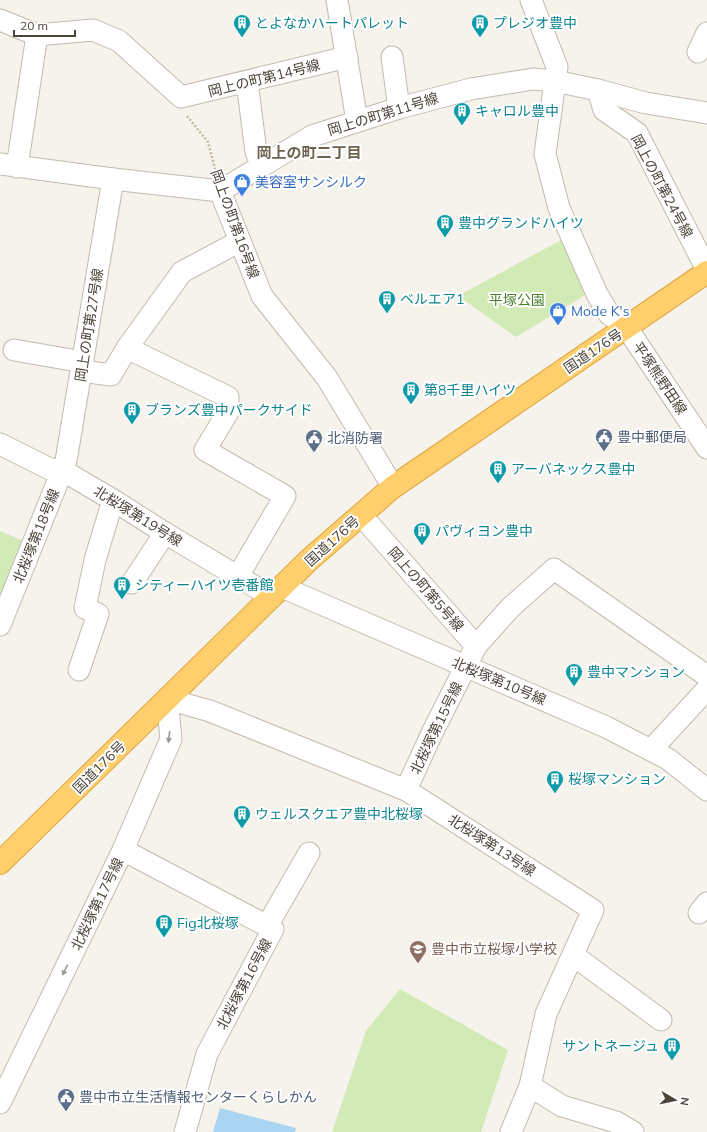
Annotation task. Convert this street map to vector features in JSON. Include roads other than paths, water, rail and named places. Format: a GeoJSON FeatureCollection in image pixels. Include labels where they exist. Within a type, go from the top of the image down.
{"type":"FeatureCollection","features":[{"type":"Feature","properties":{"kind":"highway","name":"国道176号"},"geometry":{"type":"LineString","coordinates":[[0,863],[309,560],[393,487],[627,328],[707,271]]}},
{"type":"Feature","properties":{"kind":"street"},"geometry":{"type":"LineString","coordinates":[[337,0],[357,121]]}},
{"type":"Feature","properties":{"kind":"street","name":"平塚熊野田線"},"geometry":{"type":"LineString","coordinates":[[531,0],[557,67],[545,154],[559,208],[597,294],[609,314],[627,328],[707,448]]}},
{"type":"Feature","properties":{"kind":"street"},"geometry":{"type":"LineString","coordinates":[[0,20],[37,35],[8,165],[220,191]]}},
{"type":"Feature","properties":{"kind":"street","name":"岡上の町第14号線"},"geometry":{"type":"LineString","coordinates":[[37,35],[92,30],[119,41],[181,97],[347,57]]}},
{"type":"Feature","properties":{"kind":"street"},"geometry":{"type":"LineString","coordinates":[[698,52],[707,33]]}},
{"type":"Feature","properties":{"kind":"street"},"geometry":{"type":"LineString","coordinates":[[392,57],[399,108]]}},
{"type":"Feature","properties":{"kind":"street","name":"岡上の町第11号線"},"geometry":{"type":"LineString","coordinates":[[220,191],[312,136],[399,108],[471,89],[533,79],[555,81],[598,90],[646,103],[707,113]]}},
{"type":"Feature","properties":{"kind":"street"},"geometry":{"type":"LineString","coordinates":[[247,82],[256,152],[262,166]]}},
{"type":"Feature","properties":{"kind":"street","name":"岡上の町第24号線"},"geometry":{"type":"LineString","coordinates":[[598,90],[604,110],[637,133],[707,271]]}},
{"type":"Feature","properties":{"kind":"street","name":"岡上の町第27号線"},"geometry":{"type":"LineString","coordinates":[[62,470],[66,461],[83,367],[113,179]]}},
{"type":"Feature","properties":{"kind":"street","name":"岡上の町第16号線"},"geometry":{"type":"LineString","coordinates":[[220,191],[262,296],[327,378],[393,487]]}},
{"type":"Feature","properties":{"kind":"street"},"geometry":{"type":"LineString","coordinates":[[14,350],[111,375],[127,348],[182,272],[240,240]]}},
{"type":"Feature","properties":{"kind":"street"},"geometry":{"type":"LineString","coordinates":[[127,348],[228,397],[228,412],[206,450],[285,496],[238,576]]}},
{"type":"Feature","properties":{"kind":"street","name":"北桜塚第19号線"},"geometry":{"type":"LineString","coordinates":[[0,444],[50,469],[62,470],[238,576],[277,592]]}},
{"type":"Feature","properties":{"kind":"street","name":"北桜塚第18号線"},"geometry":{"type":"LineString","coordinates":[[0,624],[62,470]]}},
{"type":"Feature","properties":{"kind":"street"},"geometry":{"type":"LineString","coordinates":[[79,670],[98,614],[84,608],[94,560],[113,500]]}},
{"type":"Feature","properties":{"kind":"street","name":"岡上の町第5号線"},"geometry":{"type":"LineString","coordinates":[[361,515],[476,646]]}},
{"type":"Feature","properties":{"kind":"street"},"geometry":{"type":"LineString","coordinates":[[132,583],[165,533]]}},
{"type":"Feature","properties":{"kind":"street"},"geometry":{"type":"LineString","coordinates":[[466,667],[476,646],[510,608],[554,569],[707,676]]}},
{"type":"Feature","properties":{"kind":"street","name":"北桜塚第10号線"},"geometry":{"type":"LineString","coordinates":[[277,592],[466,667],[606,727],[668,759],[705,787]]}},
{"type":"Feature","properties":{"kind":"street","name":"北桜塚第15号線"},"geometry":{"type":"LineString","coordinates":[[406,790],[432,733],[466,667]]}},
{"type":"Feature","properties":{"kind":"street"},"geometry":{"type":"LineString","coordinates":[[651,750],[707,689]]}},
{"type":"Feature","properties":{"kind":"street","name":"北桜塚第13号線"},"geometry":{"type":"LineString","coordinates":[[167,699],[210,711],[406,790],[593,910],[546,1014],[530,1086],[511,1132]]}},
{"type":"Feature","properties":{"kind":"street","name":"北桜塚第17号線"},"geometry":{"type":"LineString","coordinates":[[0,1103],[123,850],[171,739],[167,699]]}},
{"type":"Feature","properties":{"kind":"street","name":"北桜塚第16号線"},"geometry":{"type":"LineString","coordinates":[[123,850],[273,929],[207,1054],[185,1132]]}},
{"type":"Feature","properties":{"kind":"street"},"geometry":{"type":"LineString","coordinates":[[267,926],[309,853]]}},
{"type":"Feature","properties":{"kind":"street"},"geometry":{"type":"LineString","coordinates":[[573,955],[661,1020]]}},
{"type":"Feature","properties":{"kind":"street"},"geometry":{"type":"LineString","coordinates":[[530,1086],[562,1106],[616,1122],[633,1132]]}},
{"type":"Feature","properties":{"kind":"water"},"geometry":{"type":"Polygon","coordinates":[[[220,1108],[296,1128],[295,1132],[213,1132],[220,1108]]]}},
{"type":"Feature","properties":{"kind":"place","name":"とよなかハートパレット"},"geometry":{"type":"Point","coordinates":[242,38]}},
{"type":"Feature","properties":{"kind":"place","name":"プレジオ豊中"},"geometry":{"type":"Point","coordinates":[480,38]}},
{"type":"Feature","properties":{"kind":"place","name":"キャロル豊中"},"geometry":{"type":"Point","coordinates":[462,126]}},
{"type":"Feature","properties":{"kind":"place","name":"美容室サンシルク"},"geometry":{"type":"Point","coordinates":[242,197]}},
{"type":"Feature","properties":{"kind":"place","name":"豊中グランドハイツ"},"geometry":{"type":"Point","coordinates":[445,238]}},
{"type":"Feature","properties":{"kind":"place","name":"ベルエア1"},"geometry":{"type":"Point","coordinates":[387,314]}},
{"type":"Feature","properties":{"kind":"place","name":"Mode K's"},"geometry":{"type":"Point","coordinates":[558,326]}},
{"type":"Feature","properties":{"kind":"place","name":"第8千里ハイツ"},"geometry":{"type":"Point","coordinates":[411,405]}},
{"type":"Feature","properties":{"kind":"place","name":"ブランズ豊中パークサイド"},"geometry":{"type":"Point","coordinates":[132,425]}},
{"type":"Feature","properties":{"kind":"place","name":"豊中郵便局"},"geometry":{"type":"Point","coordinates":[604,452]}},
{"type":"Feature","properties":{"kind":"place","name":"北消防署"},"geometry":{"type":"Point","coordinates":[314,453]}},
{"type":"Feature","properties":{"kind":"place","name":"アーバネックス豊中"},"geometry":{"type":"Point","coordinates":[498,484]}},
{"type":"Feature","properties":{"kind":"place","name":"パヴィヨン豊中"},"geometry":{"type":"Point","coordinates":[422,546]}},
{"type":"Feature","properties":{"kind":"place","name":"シティーハイツ壱番館"},"geometry":{"type":"Point","coordinates":[122,600]}},
{"type":"Feature","properties":{"kind":"place","name":"豊中マンション"},"geometry":{"type":"Point","coordinates":[574,687]}},
{"type":"Feature","properties":{"kind":"place","name":"桜塚マンション"},"geometry":{"type":"Point","coordinates":[555,794]}},
{"type":"Feature","properties":{"kind":"place","name":"ウェルスクエア豊中北桜塚"},"geometry":{"type":"Point","coordinates":[242,829]}},
{"type":"Feature","properties":{"kind":"place","name":"Fig北桜塚"},"geometry":{"type":"Point","coordinates":[164,938]}},
{"type":"Feature","properties":{"kind":"place","name":"豊中市立桜塚小学校"},"geometry":{"type":"Point","coordinates":[418,964]}},
{"type":"Feature","properties":{"kind":"place","name":"サントネージュ"},"geometry":{"type":"Point","coordinates":[672,1061]}},
{"type":"Feature","properties":{"kind":"place","name":"豊中市立生活情報センターくらしかん"},"geometry":{"type":"Point","coordinates":[66,1112]}},
{"type":"Feature","properties":{"kind":"district","name":"岡上の町二丁目"},"geometry":{"type":"Point","coordinates":[309,152]}},
{"type":"Feature","properties":{"kind":"park label","name":"平塚公園"},"geometry":{"type":"Point","coordinates":[517,300]}}]}
